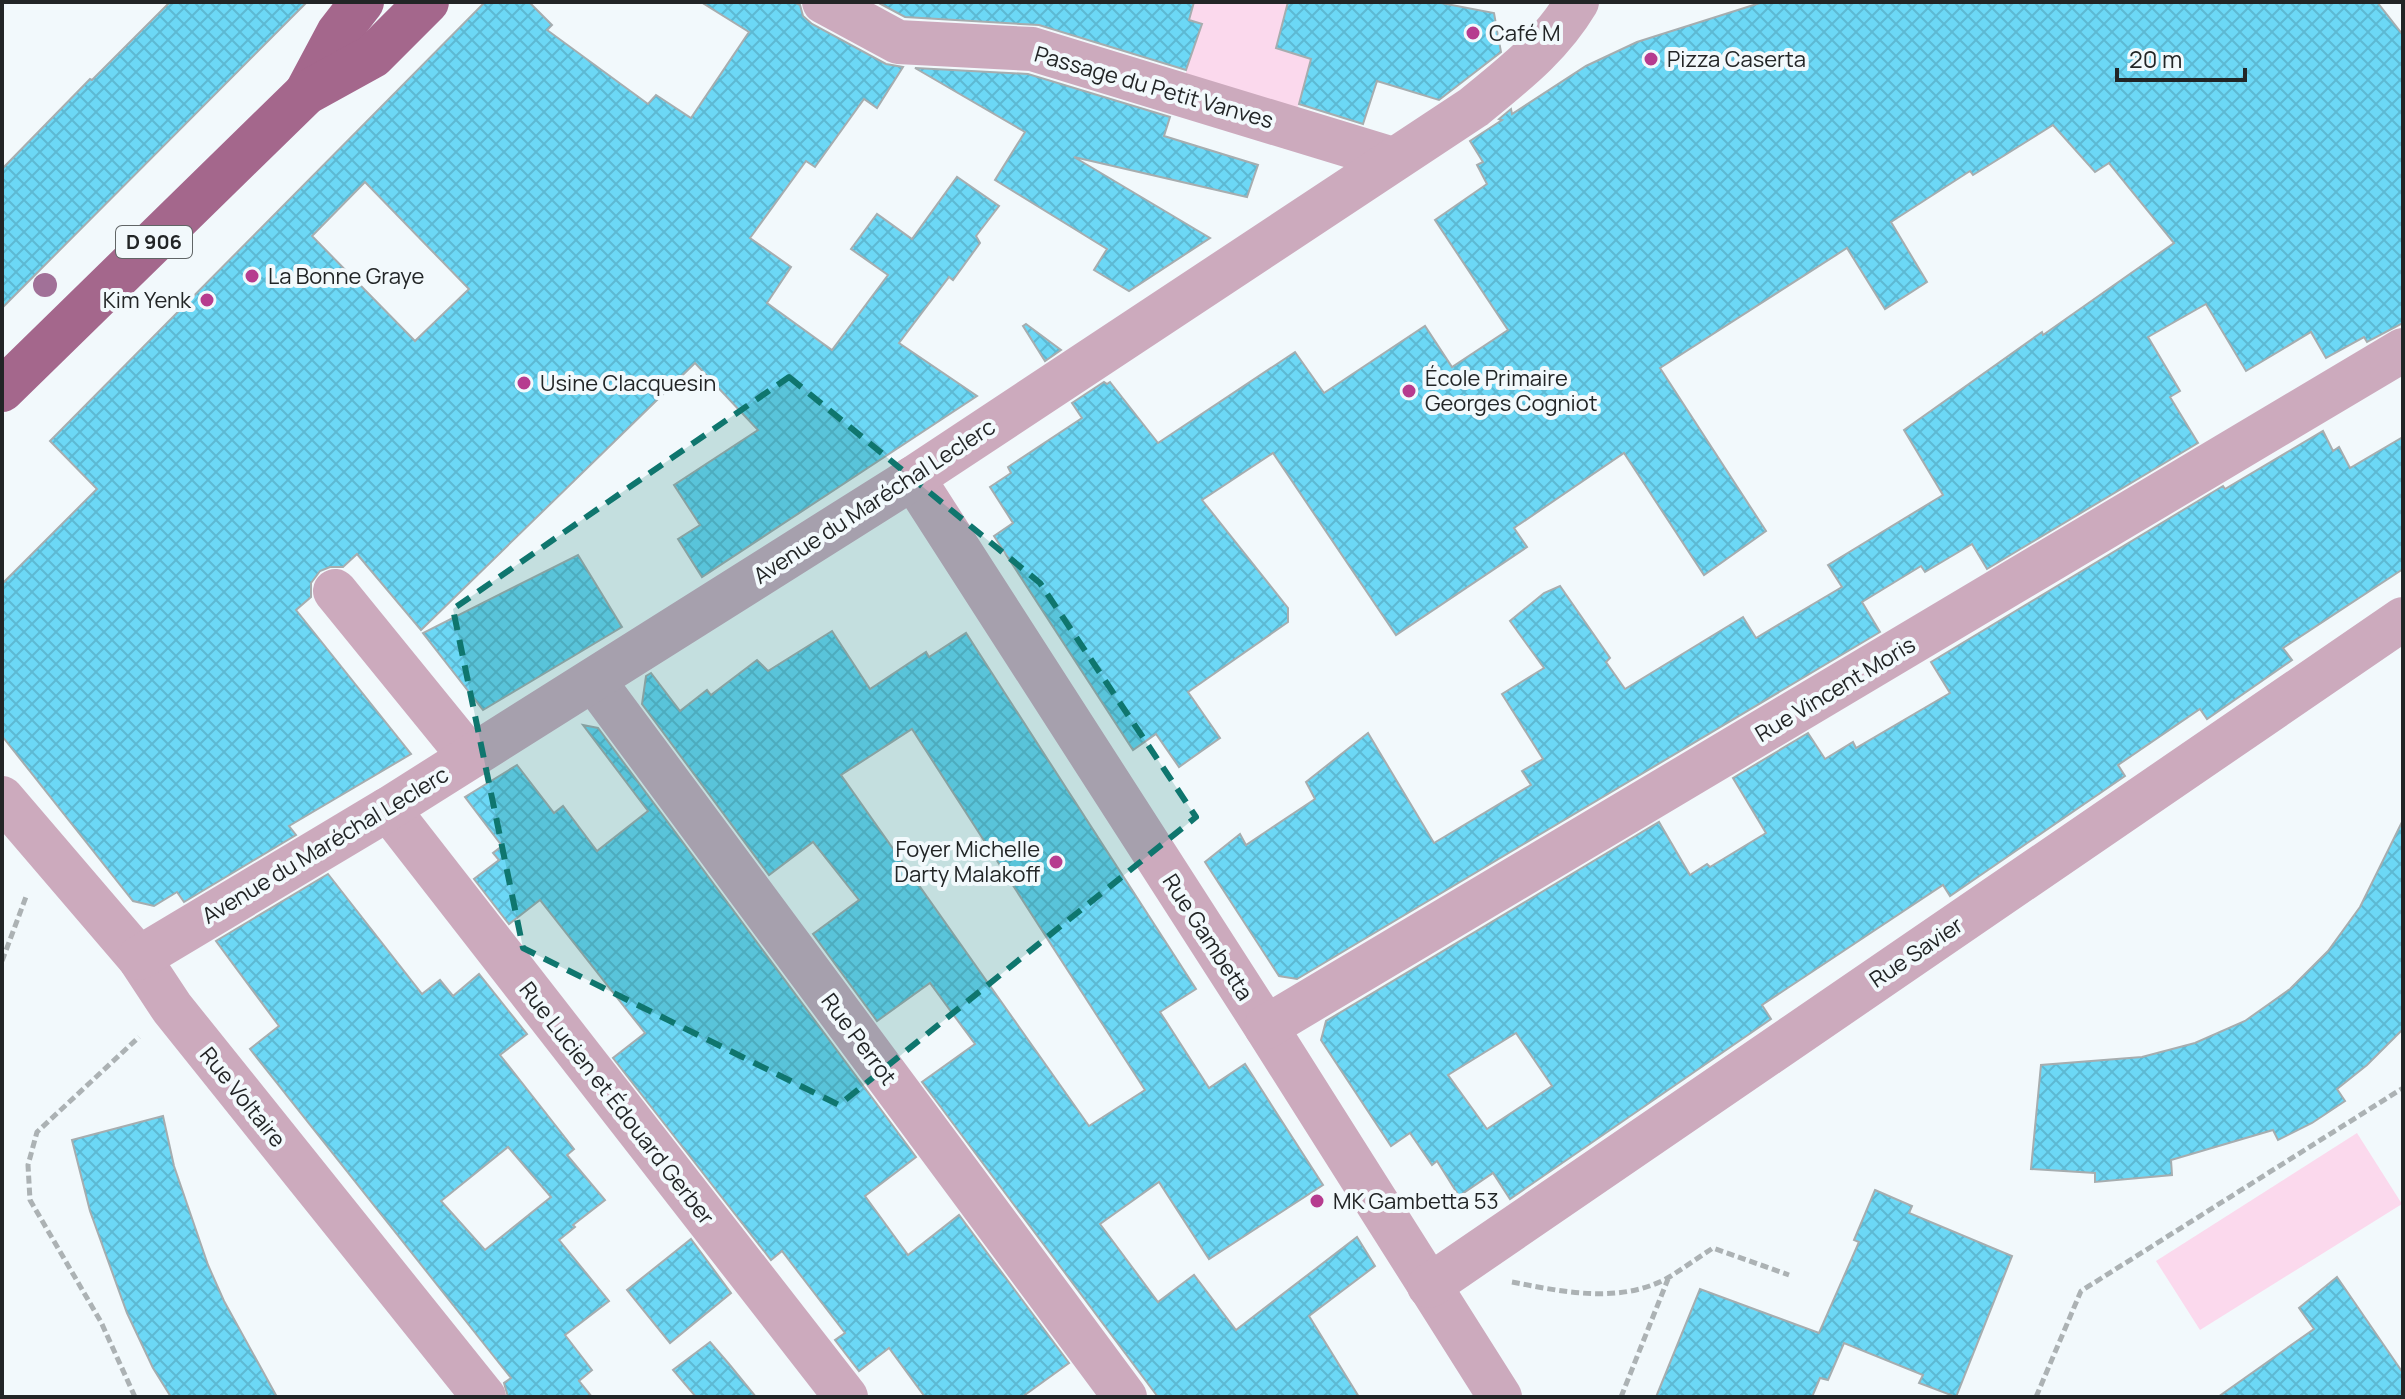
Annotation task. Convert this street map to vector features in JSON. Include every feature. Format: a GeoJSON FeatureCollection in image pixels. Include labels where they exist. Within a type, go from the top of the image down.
{"type":"FeatureCollection","features":[{"type":"Feature","properties":{"kind":"main road","name":"D 906"},"geometry":{"type":"LineString","coordinates":[[306,93],[338,33],[362,2]]}},
{"type":"Feature","properties":{"kind":"main road","name":"D 906"},"geometry":{"type":"LineString","coordinates":[[2,390],[306,93],[373,56],[427,2]]}},
{"type":"Feature","properties":{"kind":"street","name":"Passage du Petit Vanves"},"geometry":{"type":"LineString","coordinates":[[824,2],[898,42],[1032,49],[1393,159]]}},
{"type":"Feature","properties":{"kind":"street","name":"Avenue du Maréchal Leclerc"},"geometry":{"type":"LineString","coordinates":[[139,958],[388,809],[913,478],[1474,107],[1539,53],[1577,2]]}},
{"type":"Feature","properties":{"kind":"street","name":"Rue Vincent Moris"},"geometry":{"type":"LineString","coordinates":[[1266,1027],[2403,350]]}},
{"type":"Feature","properties":{"kind":"street","name":"Rue Gambetta"},"geometry":{"type":"LineString","coordinates":[[913,478],[1500,1397]]}},
{"type":"Feature","properties":{"kind":"street"},"geometry":{"type":"LineString","coordinates":[[335,591],[470,757]]}},
{"type":"Feature","properties":{"kind":"street","name":"Rue Savier"},"geometry":{"type":"LineString","coordinates":[[1429,1286],[2403,619]]}},
{"type":"Feature","properties":{"kind":"street","name":"Rue Perrot"},"geometry":{"type":"LineString","coordinates":[[594,681],[1125,1397]]}},
{"type":"Feature","properties":{"kind":"street","name":"Rue Voltaire"},"geometry":{"type":"LineString","coordinates":[[2,798],[139,958],[172,1008],[484,1397]]}},
{"type":"Feature","properties":{"kind":"street","name":"Rue Lucien et Édouard Gerber"},"geometry":{"type":"LineString","coordinates":[[388,809],[846,1397]]}},
{"type":"Feature","properties":{"kind":"path"},"geometry":{"type":"LineString","coordinates":[[2,961],[45,849]]}},
{"type":"Feature","properties":{"kind":"path"},"geometry":{"type":"LineString","coordinates":[[135,1397],[101,1322],[30,1200],[28,1165],[37,1132],[142,1034]]}},
{"type":"Feature","properties":{"kind":"path"},"geometry":{"type":"LineString","coordinates":[[2036,1397],[2081,1291],[2403,1088]]}},
{"type":"Feature","properties":{"kind":"path"},"geometry":{"type":"LineString","coordinates":[[1503,1276],[1511,1282],[1568,1293],[1620,1294],[1668,1278],[1713,1248],[1789,1275]]}},
{"type":"Feature","properties":{"kind":"path"},"geometry":{"type":"LineString","coordinates":[[1621,1397],[1668,1278]]}},
{"type":"Feature","properties":{"kind":"highlighted area"},"geometry":{"type":"Polygon","coordinates":[[[789,377],[1040,583],[1196,817],[839,1105],[523,948],[453,609],[789,377]]]}},
{"type":"Feature","properties":{"kind":"shaded area"},"geometry":{"type":"Polygon","coordinates":[[[1194,2],[1288,2],[1311,59],[1296,115],[1183,81],[1202,24],[1189,20],[1194,2]]]}},
{"type":"Feature","properties":{"kind":"shaded area"},"geometry":{"type":"Polygon","coordinates":[[[2357,1133],[2402,1204],[2200,1330],[2156,1261],[2357,1133]]]}},
{"type":"Feature","properties":{"kind":"building"},"geometry":{"type":"Polygon","coordinates":[[[170,2],[307,2],[2,308],[2,169],[170,2]]]}},
{"type":"Feature","properties":{"kind":"building"},"geometry":{"type":"Polygon","coordinates":[[[485,2],[529,2],[552,25],[547,30],[648,104],[656,95],[691,118],[749,32],[701,2],[794,2],[800,5],[803,16],[812,24],[886,64],[903,67],[877,108],[864,99],[815,167],[806,161],[750,238],[791,267],[767,303],[832,350],[888,275],[851,249],[877,214],[912,239],[957,177],[999,206],[976,236],[980,243],[953,280],[949,277],[899,343],[977,396],[702,577],[678,539],[700,525],[674,485],[758,430],[695,363],[421,630],[357,554],[343,567],[320,571],[311,583],[311,597],[296,610],[411,754],[289,826],[296,835],[184,902],[177,892],[154,906],[133,901],[2,736],[2,584],[97,489],[50,441],[485,2]],[[365,182],[312,236],[415,341],[469,289],[365,182]]]}},
{"type":"Feature","properties":{"kind":"building"},"geometry":{"type":"Polygon","coordinates":[[[877,2],[1194,2],[1189,20],[1202,24],[1186,70],[1039,25],[905,17],[877,2]]]}},
{"type":"Feature","properties":{"kind":"building"},"geometry":{"type":"Polygon","coordinates":[[[1288,2],[1436,2],[1494,13],[1501,52],[1439,100],[1377,81],[1363,124],[1299,104],[1311,59],[1276,48],[1288,2]]]}},
{"type":"Feature","properties":{"kind":"building"},"geometry":{"type":"Polygon","coordinates":[[[1763,2],[2377,2],[2403,35],[2403,323],[2367,342],[2364,337],[2326,358],[2311,332],[2246,371],[2206,304],[2148,337],[2180,391],[2170,397],[2198,443],[1987,569],[1972,544],[1925,572],[1921,566],[1862,602],[1880,632],[1297,979],[1279,976],[1205,862],[1240,834],[1246,845],[1315,799],[1306,782],[1368,733],[1434,843],[1531,785],[1522,771],[1543,759],[1502,694],[1544,668],[1510,621],[1544,593],[1560,586],[1610,658],[1606,662],[1625,689],[1743,617],[1756,638],[1842,587],[1828,565],[1943,495],[1904,430],[2174,243],[2109,163],[2095,172],[2053,125],[1973,175],[1970,171],[1891,222],[1927,282],[1885,309],[1847,248],[1660,368],[1766,531],[1704,575],[1624,453],[1514,528],[1527,547],[1396,635],[1273,453],[1202,500],[1288,608],[1288,622],[1188,692],[1220,738],[1179,767],[1156,734],[1133,750],[994,536],[1013,523],[990,487],[1011,473],[1008,467],[1082,418],[1072,403],[1104,382],[1110,382],[1158,443],[1295,352],[1324,393],[1425,326],[1452,367],[1508,330],[1435,220],[1487,184],[1477,165],[1483,162],[1470,141],[1502,120],[1499,119],[1511,109],[1512,114],[1586,66],[1637,42],[1763,2]]]}},
{"type":"Feature","properties":{"kind":"building"},"geometry":{"type":"Polygon","coordinates":[[[915,68],[1028,74],[1170,117],[1164,136],[1258,165],[1247,197],[1074,157],[1210,238],[1129,291],[1094,270],[1107,249],[995,180],[1025,132],[915,68]]]}},
{"type":"Feature","properties":{"kind":"building"},"geometry":{"type":"Polygon","coordinates":[[[1026,324],[1061,350],[1045,361],[1023,326],[1026,324]]]}},
{"type":"Feature","properties":{"kind":"building"},"geometry":{"type":"Polygon","coordinates":[[[2323,431],[2333,451],[2339,447],[2350,468],[2403,437],[2403,569],[2283,648],[2292,660],[2207,719],[2200,709],[2118,765],[2125,776],[1950,896],[1943,885],[1762,1005],[1771,1019],[1510,1199],[1493,1173],[1459,1196],[1437,1161],[1432,1165],[1410,1133],[1391,1146],[1321,1040],[1326,1021],[1659,822],[1690,875],[1707,864],[1710,867],[1766,833],[1733,778],[1808,733],[1825,759],[1853,742],[1856,748],[1950,693],[1931,662],[2223,486],[2225,489],[2323,431]],[[1516,1033],[1448,1075],[1487,1129],[1552,1086],[1516,1033]]]}},
{"type":"Feature","properties":{"kind":"building"},"geometry":{"type":"Polygon","coordinates":[[[578,555],[622,627],[483,710],[423,633],[578,555]]]}},
{"type":"Feature","properties":{"kind":"building"},"geometry":{"type":"Polygon","coordinates":[[[832,631],[870,689],[926,652],[929,657],[966,633],[1196,989],[1160,1012],[1209,1088],[1245,1064],[1323,1185],[1209,1259],[1159,1182],[1100,1224],[1158,1302],[1194,1275],[1236,1330],[1357,1237],[1375,1266],[1309,1316],[1359,1397],[1158,1397],[922,1082],[975,1044],[930,983],[877,1021],[813,934],[859,900],[813,842],[769,875],[642,704],[646,676],[651,673],[680,711],[707,690],[711,695],[757,660],[768,671],[832,631]],[[912,729],[841,775],[1089,1126],[1145,1090],[912,729]]]}},
{"type":"Feature","properties":{"kind":"building"},"geometry":{"type":"Polygon","coordinates":[[[583,725],[598,728],[916,1157],[865,1196],[908,1255],[959,1215],[1069,1363],[1022,1397],[925,1397],[889,1348],[859,1371],[835,1340],[845,1333],[782,1251],[771,1260],[613,1058],[645,1033],[540,900],[509,924],[474,879],[499,860],[493,853],[502,846],[465,797],[517,765],[554,813],[563,806],[597,851],[648,811],[583,725]]]}},
{"type":"Feature","properties":{"kind":"building"},"geometry":{"type":"Polygon","coordinates":[[[2403,820],[2403,1029],[2367,1065],[2337,1089],[2345,1101],[2312,1123],[2278,1140],[2273,1130],[2171,1160],[2172,1175],[2095,1182],[2095,1173],[2031,1169],[2041,1065],[2142,1057],[2195,1043],[2245,1021],[2290,989],[2328,951],[2360,907],[2403,820]]]}},
{"type":"Feature","properties":{"kind":"building"},"geometry":{"type":"Polygon","coordinates":[[[328,874],[422,994],[440,980],[453,996],[479,974],[527,1034],[500,1055],[574,1149],[567,1155],[605,1200],[559,1240],[609,1301],[565,1335],[592,1370],[579,1381],[592,1397],[508,1397],[504,1383],[511,1378],[250,1049],[279,1026],[216,941],[328,874]],[[508,1147],[441,1201],[485,1250],[551,1197],[508,1147]]]}},
{"type":"Feature","properties":{"kind":"building"},"geometry":{"type":"Polygon","coordinates":[[[163,1116],[174,1166],[208,1265],[224,1301],[277,1397],[171,1397],[153,1368],[127,1313],[90,1211],[72,1140],[163,1116]]]}},
{"type":"Feature","properties":{"kind":"building"},"geometry":{"type":"Polygon","coordinates":[[[1875,1190],[1912,1206],[1909,1213],[2012,1256],[1956,1397],[1919,1383],[1923,1375],[1844,1343],[1828,1380],[1820,1378],[1812,1397],[1656,1397],[1700,1289],[1819,1333],[1859,1242],[1854,1240],[1875,1190]]]}},
{"type":"Feature","properties":{"kind":"building"},"geometry":{"type":"Polygon","coordinates":[[[691,1239],[731,1293],[670,1343],[627,1290],[691,1239]]]}},
{"type":"Feature","properties":{"kind":"building"},"geometry":{"type":"Polygon","coordinates":[[[2337,1277],[2403,1373],[2403,1397],[2218,1397],[2314,1329],[2299,1308],[2337,1277]]]}},
{"type":"Feature","properties":{"kind":"building"},"geometry":{"type":"Polygon","coordinates":[[[710,1342],[756,1397],[696,1397],[673,1370],[710,1342]]]}},
{"type":"Feature","properties":{"kind":"place","name":"Café M"},"geometry":{"type":"Point","coordinates":[1473,33]}},
{"type":"Feature","properties":{"kind":"place","name":"Pizza Caserta"},"geometry":{"type":"Point","coordinates":[1651,59]}},
{"type":"Feature","properties":{"kind":"place","name":"La Bonne Graye"},"geometry":{"type":"Point","coordinates":[252,276]}},
{"type":"Feature","properties":{"kind":"place","name":"Kim Yenk"},"geometry":{"type":"Point","coordinates":[207,300]}},
{"type":"Feature","properties":{"kind":"place","name":"Usine Clacquesin"},"geometry":{"type":"Point","coordinates":[524,383]}},
{"type":"Feature","properties":{"kind":"place","name":"École Primaire Georges Cogniot"},"geometry":{"type":"Point","coordinates":[1409,391]}},
{"type":"Feature","properties":{"kind":"place","name":"Foyer Michelle Darty Malakoff"},"geometry":{"type":"Point","coordinates":[1056,862]}},
{"type":"Feature","properties":{"kind":"place","name":"MK Gambetta 53"},"geometry":{"type":"Point","coordinates":[1317,1201]}}]}
